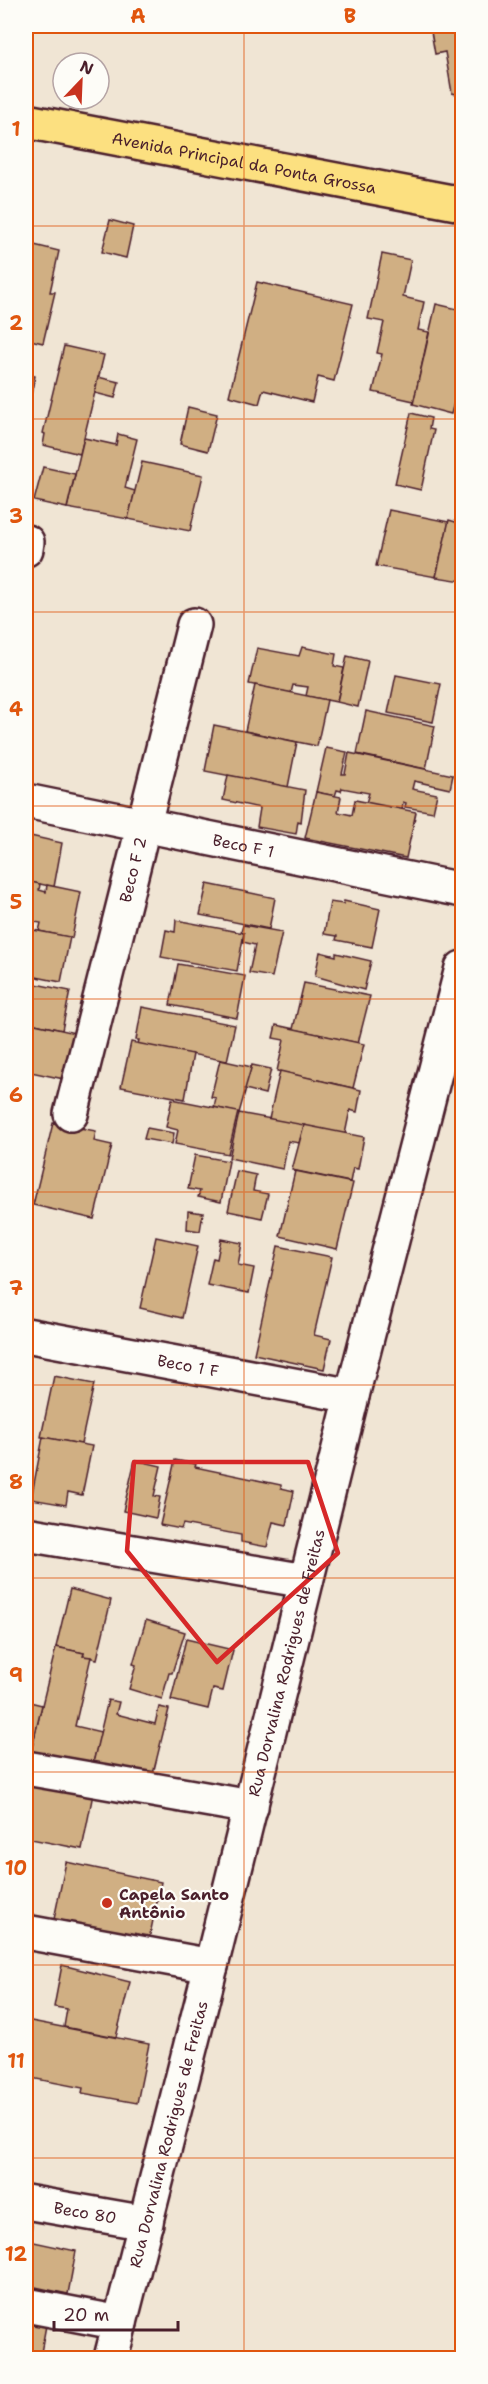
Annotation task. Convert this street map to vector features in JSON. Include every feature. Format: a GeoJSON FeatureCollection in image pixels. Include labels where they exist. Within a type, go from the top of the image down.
{"type":"FeatureCollection","features":[{"type":"Feature","properties":{"kind":"main road","name":"Avenida Principal da Ponta Grossa"},"geometry":{"type":"LineString","coordinates":[[26,120],[462,204]]}},
{"type":"Feature","properties":{"kind":"street","name":"Beco F 2"},"geometry":{"type":"LineString","coordinates":[[71,1114],[194,625]]}},
{"type":"Feature","properties":{"kind":"street","name":"Beco F 1"},"geometry":{"type":"LineString","coordinates":[[26,801],[462,890]]}},
{"type":"Feature","properties":{"kind":"street","name":"Rua Dorvalina Rodrigues de Freitas"},"geometry":{"type":"LineString","coordinates":[[111,2358],[212,1966],[352,1396],[462,968]]}},
{"type":"Feature","properties":{"kind":"street","name":"Beco 1 F"},"geometry":{"type":"LineString","coordinates":[[26,1335],[352,1396]]}},
{"type":"Feature","properties":{"kind":"street"},"geometry":{"type":"LineString","coordinates":[[26,1534],[306,1581]]}},
{"type":"Feature","properties":{"kind":"street"},"geometry":{"type":"LineString","coordinates":[[26,1768],[251,1807]]}},
{"type":"Feature","properties":{"kind":"street"},"geometry":{"type":"LineString","coordinates":[[26,1932],[212,1966]]}},
{"type":"Feature","properties":{"kind":"street","name":"Beco 80"},"geometry":{"type":"LineString","coordinates":[[26,2202],[146,2223]]}},
{"type":"Feature","properties":{"kind":"street"},"geometry":{"type":"LineString","coordinates":[[26,2305],[120,2323]]}},
{"type":"Feature","properties":{"kind":"highlighted area"},"geometry":{"type":"Polygon","coordinates":[[[134,1462],[308,1462],[338,1553],[217,1662],[127,1551],[134,1462]]]}},
{"type":"Feature","properties":{"kind":"building"},"geometry":{"type":"Polygon","coordinates":[[[242,26],[264,26],[243,30],[242,26]]]}},
{"type":"Feature","properties":{"kind":"building"},"geometry":{"type":"Polygon","coordinates":[[[430,26],[462,26],[462,95],[452,93],[445,52],[435,54],[430,26]]]}},
{"type":"Feature","properties":{"kind":"building"},"geometry":{"type":"Polygon","coordinates":[[[110,220],[133,226],[126,258],[102,252],[110,220]]]}},
{"type":"Feature","properties":{"kind":"building"},"geometry":{"type":"Polygon","coordinates":[[[26,243],[59,251],[50,292],[55,292],[43,343],[26,339],[26,243]]]}},
{"type":"Feature","properties":{"kind":"building"},"geometry":{"type":"Polygon","coordinates":[[[382,254],[411,260],[403,297],[424,302],[418,330],[429,332],[414,401],[373,392],[382,354],[377,353],[384,322],[368,319],[382,254]]]}},
{"type":"Feature","properties":{"kind":"building"},"geometry":{"type":"Polygon","coordinates":[[[257,282],[353,304],[334,381],[318,377],[312,402],[263,390],[259,404],[229,396],[257,282]]]}},
{"type":"Feature","properties":{"kind":"building"},"geometry":{"type":"Polygon","coordinates":[[[436,304],[462,310],[462,401],[455,399],[451,414],[413,404],[436,304]]]}},
{"type":"Feature","properties":{"kind":"building"},"geometry":{"type":"Polygon","coordinates":[[[64,346],[104,355],[80,454],[43,445],[45,434],[43,433],[64,346]]]}},
{"type":"Feature","properties":{"kind":"building"},"geometry":{"type":"Polygon","coordinates":[[[26,374],[35,376],[26,418],[26,374]]]}},
{"type":"Feature","properties":{"kind":"building"},"geometry":{"type":"Polygon","coordinates":[[[98,377],[119,382],[115,398],[95,393],[98,377]]]}},
{"type":"Feature","properties":{"kind":"building"},"geometry":{"type":"Polygon","coordinates":[[[188,407],[217,414],[208,451],[180,444],[188,407]]]}},
{"type":"Feature","properties":{"kind":"building"},"geometry":{"type":"Polygon","coordinates":[[[411,413],[431,418],[429,429],[434,430],[421,490],[395,484],[411,413]]]}},
{"type":"Feature","properties":{"kind":"building"},"geometry":{"type":"Polygon","coordinates":[[[118,434],[137,439],[125,488],[135,491],[128,519],[67,508],[84,438],[116,445],[118,434]]]}},
{"type":"Feature","properties":{"kind":"building"},"geometry":{"type":"Polygon","coordinates":[[[142,462],[203,475],[190,531],[128,519],[142,462]]]}},
{"type":"Feature","properties":{"kind":"building"},"geometry":{"type":"Polygon","coordinates":[[[43,467],[75,474],[67,508],[34,501],[43,467]]]}},
{"type":"Feature","properties":{"kind":"building"},"geometry":{"type":"Polygon","coordinates":[[[389,510],[449,522],[436,577],[376,566],[389,510]]]}},
{"type":"Feature","properties":{"kind":"building"},"geometry":{"type":"Polygon","coordinates":[[[449,520],[462,524],[462,581],[436,577],[449,520]]]}},
{"type":"Feature","properties":{"kind":"building"},"geometry":{"type":"Polygon","coordinates":[[[302,647],[336,654],[334,666],[344,668],[337,702],[306,696],[308,687],[293,685],[291,693],[249,684],[257,648],[299,656],[302,647]]]}},
{"type":"Feature","properties":{"kind":"building"},"geometry":{"type":"Polygon","coordinates":[[[347,656],[368,661],[358,707],[337,702],[347,656]]]}},
{"type":"Feature","properties":{"kind":"building"},"geometry":{"type":"Polygon","coordinates":[[[396,675],[441,684],[433,722],[388,713],[396,675]]]}},
{"type":"Feature","properties":{"kind":"building"},"geometry":{"type":"Polygon","coordinates":[[[255,685],[327,700],[317,746],[245,731],[255,685]]]}},
{"type":"Feature","properties":{"kind":"building"},"geometry":{"type":"Polygon","coordinates":[[[366,711],[435,726],[426,769],[357,754],[366,711]]]}},
{"type":"Feature","properties":{"kind":"building"},"geometry":{"type":"Polygon","coordinates":[[[214,725],[297,742],[288,787],[205,771],[214,725]]]}},
{"type":"Feature","properties":{"kind":"building"},"geometry":{"type":"Polygon","coordinates":[[[326,748],[347,752],[342,774],[345,774],[349,753],[453,775],[450,789],[414,781],[412,789],[437,794],[433,812],[405,807],[406,803],[403,802],[402,810],[366,803],[369,793],[342,788],[341,791],[337,790],[335,796],[316,792],[326,748]]]}},
{"type":"Feature","properties":{"kind":"building"},"geometry":{"type":"Polygon","coordinates":[[[228,775],[305,790],[301,822],[298,821],[296,834],[257,827],[260,808],[223,800],[228,775]]]}},
{"type":"Feature","properties":{"kind":"building"},"geometry":{"type":"Polygon","coordinates":[[[316,792],[341,797],[338,812],[352,815],[355,800],[416,812],[406,858],[305,838],[316,792]]]}},
{"type":"Feature","properties":{"kind":"building"},"geometry":{"type":"Polygon","coordinates":[[[26,835],[62,843],[54,887],[26,881],[26,835]]]}},
{"type":"Feature","properties":{"kind":"building"},"geometry":{"type":"Polygon","coordinates":[[[26,881],[40,884],[39,890],[46,892],[47,885],[81,892],[72,938],[39,931],[41,923],[29,921],[28,929],[26,928],[26,881]]]}},
{"type":"Feature","properties":{"kind":"building"},"geometry":{"type":"Polygon","coordinates":[[[207,884],[275,898],[269,929],[200,915],[207,884]]]}},
{"type":"Feature","properties":{"kind":"building"},"geometry":{"type":"Polygon","coordinates":[[[344,901],[380,909],[372,947],[336,940],[337,936],[324,934],[330,902],[343,904],[344,901]]]}},
{"type":"Feature","properties":{"kind":"building"},"geometry":{"type":"Polygon","coordinates":[[[176,920],[244,933],[237,971],[161,957],[166,930],[175,932],[176,920]]]}},
{"type":"Feature","properties":{"kind":"building"},"geometry":{"type":"Polygon","coordinates":[[[243,925],[282,932],[272,977],[249,973],[255,945],[243,942],[244,933],[241,932],[243,925]]]}},
{"type":"Feature","properties":{"kind":"building"},"geometry":{"type":"Polygon","coordinates":[[[28,929],[70,937],[61,982],[26,975],[28,929]]]}},
{"type":"Feature","properties":{"kind":"building"},"geometry":{"type":"Polygon","coordinates":[[[320,952],[371,961],[364,990],[315,976],[320,952]]]}},
{"type":"Feature","properties":{"kind":"building"},"geometry":{"type":"Polygon","coordinates":[[[178,964],[245,976],[237,1018],[170,1005],[178,964]]]}},
{"type":"Feature","properties":{"kind":"building"},"geometry":{"type":"Polygon","coordinates":[[[26,982],[70,991],[62,1030],[26,1022],[26,982]]]}},
{"type":"Feature","properties":{"kind":"building"},"geometry":{"type":"Polygon","coordinates":[[[304,983],[370,996],[358,1043],[293,1029],[304,983]]]}},
{"type":"Feature","properties":{"kind":"building"},"geometry":{"type":"Polygon","coordinates":[[[142,1007],[235,1025],[227,1061],[138,1044],[139,1040],[136,1040],[142,1007]]]}},
{"type":"Feature","properties":{"kind":"building"},"geometry":{"type":"Polygon","coordinates":[[[26,1022],[75,1033],[64,1079],[26,1071],[26,1022]]]}},
{"type":"Feature","properties":{"kind":"building"},"geometry":{"type":"Polygon","coordinates":[[[276,1025],[364,1044],[353,1088],[277,1071],[284,1040],[273,1038],[276,1025]]]}},
{"type":"Feature","properties":{"kind":"building"},"geometry":{"type":"Polygon","coordinates":[[[131,1042],[193,1054],[185,1099],[121,1087],[131,1042]]]}},
{"type":"Feature","properties":{"kind":"building"},"geometry":{"type":"Polygon","coordinates":[[[220,1060],[252,1067],[239,1113],[214,1107],[216,1098],[211,1097],[220,1060]]]}},
{"type":"Feature","properties":{"kind":"building"},"geometry":{"type":"Polygon","coordinates":[[[252,1065],[271,1069],[265,1094],[245,1089],[252,1065]]]}},
{"type":"Feature","properties":{"kind":"building"},"geometry":{"type":"Polygon","coordinates":[[[280,1071],[361,1090],[357,1112],[350,1110],[345,1134],[269,1119],[280,1071]]]}},
{"type":"Feature","properties":{"kind":"building"},"geometry":{"type":"Polygon","coordinates":[[[172,1099],[238,1112],[228,1154],[175,1144],[178,1130],[166,1127],[172,1099]]]}},
{"type":"Feature","properties":{"kind":"building"},"geometry":{"type":"Polygon","coordinates":[[[239,1113],[304,1125],[299,1143],[288,1141],[283,1169],[229,1158],[239,1113]]]}},
{"type":"Feature","properties":{"kind":"building"},"geometry":{"type":"Polygon","coordinates":[[[53,1123],[96,1131],[94,1141],[112,1145],[94,1219],[33,1205],[53,1123]]]}},
{"type":"Feature","properties":{"kind":"building"},"geometry":{"type":"Polygon","coordinates":[[[304,1125],[364,1137],[358,1169],[353,1168],[350,1182],[292,1170],[304,1125]]]}},
{"type":"Feature","properties":{"kind":"building"},"geometry":{"type":"Polygon","coordinates":[[[147,1128],[174,1133],[172,1144],[144,1139],[147,1128]]]}},
{"type":"Feature","properties":{"kind":"building"},"geometry":{"type":"Polygon","coordinates":[[[195,1155],[229,1161],[221,1202],[198,1197],[200,1191],[188,1189],[195,1155]]]}},
{"type":"Feature","properties":{"kind":"building"},"geometry":{"type":"Polygon","coordinates":[[[237,1171],[256,1175],[253,1191],[268,1194],[262,1218],[228,1211],[237,1171]]]}},
{"type":"Feature","properties":{"kind":"building"},"geometry":{"type":"Polygon","coordinates":[[[295,1171],[353,1183],[337,1249],[280,1236],[295,1171]]]}},
{"type":"Feature","properties":{"kind":"building"},"geometry":{"type":"Polygon","coordinates":[[[188,1211],[203,1213],[200,1231],[187,1229],[188,1211]]]}},
{"type":"Feature","properties":{"kind":"building"},"geometry":{"type":"Polygon","coordinates":[[[156,1237],[198,1246],[182,1318],[140,1308],[156,1237]]]}},
{"type":"Feature","properties":{"kind":"building"},"geometry":{"type":"Polygon","coordinates":[[[221,1239],[242,1243],[238,1265],[254,1268],[249,1293],[207,1285],[213,1258],[217,1259],[221,1239]]]}},
{"type":"Feature","properties":{"kind":"building"},"geometry":{"type":"Polygon","coordinates":[[[278,1246],[332,1257],[314,1335],[331,1339],[324,1369],[254,1354],[278,1246]]]}},
{"type":"Feature","properties":{"kind":"building"},"geometry":{"type":"Polygon","coordinates":[[[54,1376],[94,1384],[81,1444],[41,1437],[54,1376]]]}},
{"type":"Feature","properties":{"kind":"building"},"geometry":{"type":"Polygon","coordinates":[[[26,1379],[29,1379],[26,1399],[26,1379]]]}},
{"type":"Feature","properties":{"kind":"building"},"geometry":{"type":"Polygon","coordinates":[[[43,1437],[92,1446],[82,1495],[68,1492],[66,1505],[31,1499],[43,1437]]]}},
{"type":"Feature","properties":{"kind":"building"},"geometry":{"type":"Polygon","coordinates":[[[135,1460],[161,1466],[154,1496],[160,1497],[156,1518],[123,1511],[135,1460]]]}},
{"type":"Feature","properties":{"kind":"building"},"geometry":{"type":"Polygon","coordinates":[[[175,1460],[196,1464],[195,1467],[281,1485],[281,1488],[294,1491],[287,1525],[273,1522],[267,1547],[241,1542],[241,1535],[183,1524],[181,1529],[160,1525],[175,1460]]]}},
{"type":"Feature","properties":{"kind":"building"},"geometry":{"type":"Polygon","coordinates":[[[70,1589],[111,1600],[97,1659],[83,1656],[84,1653],[56,1647],[70,1589]]]}},
{"type":"Feature","properties":{"kind":"building"},"geometry":{"type":"Polygon","coordinates":[[[146,1620],[185,1632],[172,1673],[169,1673],[162,1699],[129,1689],[136,1665],[133,1664],[146,1620]]]}},
{"type":"Feature","properties":{"kind":"building"},"geometry":{"type":"Polygon","coordinates":[[[186,1639],[233,1650],[223,1691],[213,1689],[208,1709],[171,1700],[186,1639]]]}},
{"type":"Feature","properties":{"kind":"building"},"geometry":{"type":"Polygon","coordinates":[[[56,1647],[84,1653],[83,1656],[91,1657],[75,1726],[101,1732],[93,1763],[31,1751],[56,1647]]]}},
{"type":"Feature","properties":{"kind":"building"},"geometry":{"type":"Polygon","coordinates":[[[108,1700],[119,1702],[116,1714],[155,1724],[159,1707],[169,1709],[153,1774],[93,1763],[108,1700]]]}},
{"type":"Feature","properties":{"kind":"building"},"geometry":{"type":"Polygon","coordinates":[[[26,1701],[42,1705],[31,1751],[26,1750],[26,1701]]]}},
{"type":"Feature","properties":{"kind":"building"},"geometry":{"type":"Polygon","coordinates":[[[26,1783],[94,1789],[82,1849],[26,1838],[26,1783]]]}},
{"type":"Feature","properties":{"kind":"building","name":"Capela Santo Antônio"},"geometry":{"type":"Polygon","coordinates":[[[66,1862],[161,1882],[148,1944],[53,1924],[66,1862]]]}},
{"type":"Feature","properties":{"kind":"building"},"geometry":{"type":"Polygon","coordinates":[[[62,1965],[130,1982],[116,2037],[64,2027],[67,2009],[54,2007],[62,1965]]]}},
{"type":"Feature","properties":{"kind":"building"},"geometry":{"type":"Polygon","coordinates":[[[26,2020],[149,2044],[137,2103],[82,2093],[83,2088],[26,2077],[26,2020]]]}},
{"type":"Feature","properties":{"kind":"building"},"geometry":{"type":"Polygon","coordinates":[[[26,2224],[32,2225],[29,2241],[76,2251],[68,2294],[26,2285],[26,2224]]]}},
{"type":"Feature","properties":{"kind":"building"},"geometry":{"type":"Polygon","coordinates":[[[26,2316],[47,2320],[40,2358],[26,2358],[26,2316]]]}},
{"type":"Feature","properties":{"kind":"place","name":"Capela Santo Antônio"},"geometry":{"type":"Point","coordinates":[107,1903]}}]}
